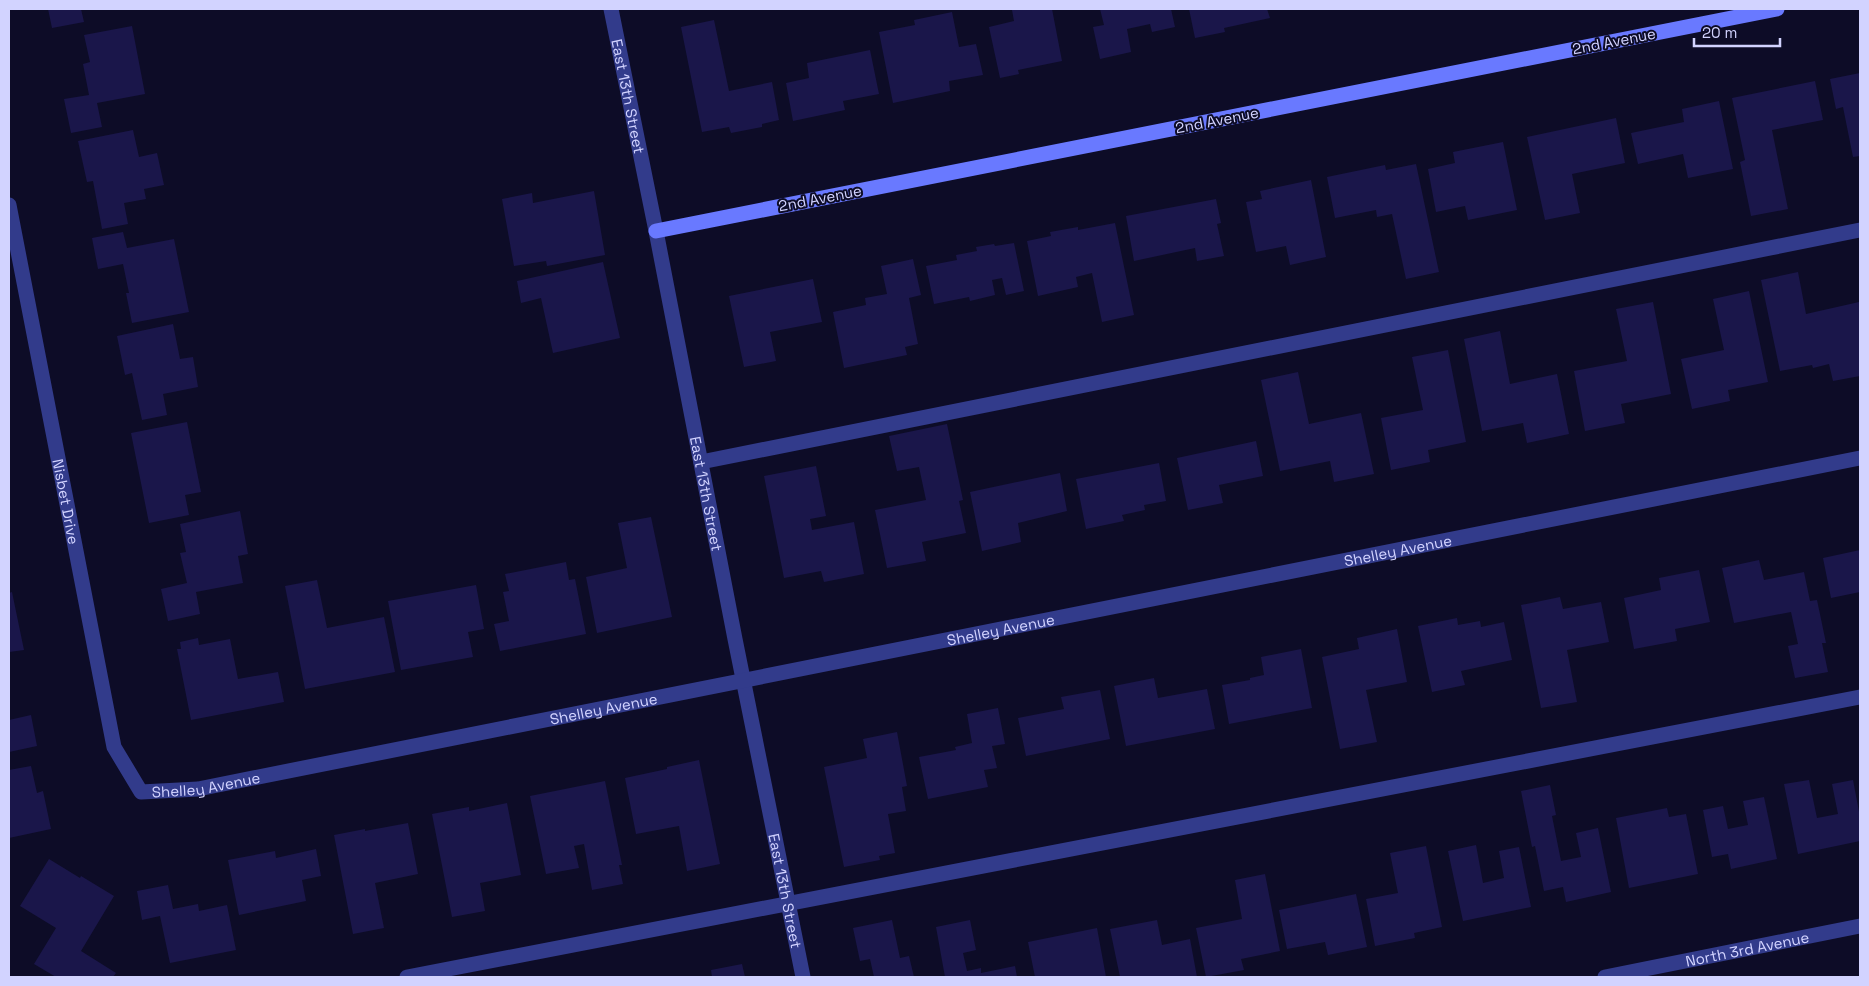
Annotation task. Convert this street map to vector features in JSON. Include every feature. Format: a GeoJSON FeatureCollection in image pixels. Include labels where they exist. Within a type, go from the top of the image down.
{"type":"FeatureCollection","features":[{"type":"Feature","properties":{"kind":"street","name":"East 13th Street"},"geometry":{"type":"LineString","coordinates":[[611,9],[804,977]]}},
{"type":"Feature","properties":{"kind":"street","name":"2nd Avenue"},"geometry":{"type":"LineString","coordinates":[[656,231],[1777,9]]}},
{"type":"Feature","properties":{"kind":"street","name":"Nisbet Drive"},"geometry":{"type":"LineString","coordinates":[[9,205],[114,747],[141,792]]}},
{"type":"Feature","properties":{"kind":"street"},"geometry":{"type":"LineString","coordinates":[[701,462],[1860,230]]}},
{"type":"Feature","properties":{"kind":"street","name":"Shelley Avenue"},"geometry":{"type":"LineString","coordinates":[[141,792],[198,789],[1860,458]]}},
{"type":"Feature","properties":{"kind":"street"},"geometry":{"type":"LineString","coordinates":[[407,977],[1860,697]]}},
{"type":"Feature","properties":{"kind":"street","name":"North 3rd Avenue"},"geometry":{"type":"LineString","coordinates":[[1605,977],[1860,926]]}},
{"type":"Feature","properties":{"kind":"building"},"geometry":{"type":"Polygon","coordinates":[[[48,9],[81,9],[84,22],[52,28],[48,9]]]}},
{"type":"Feature","properties":{"kind":"building"},"geometry":{"type":"Polygon","coordinates":[[[1052,9],[1062,61],[1018,70],[1019,74],[1000,78],[989,27],[1014,21],[1012,10],[1052,9]]]}},
{"type":"Feature","properties":{"kind":"building"},"geometry":{"type":"Polygon","coordinates":[[[1100,9],[1171,9],[1175,27],[1152,32],[1150,24],[1127,29],[1131,52],[1100,59],[1093,27],[1104,25],[1100,9]]]}},
{"type":"Feature","properties":{"kind":"building"},"geometry":{"type":"Polygon","coordinates":[[[1189,9],[1267,9],[1270,18],[1224,28],[1225,32],[1195,38],[1189,9]]]}},
{"type":"Feature","properties":{"kind":"building"},"geometry":{"type":"Polygon","coordinates":[[[952,12],[959,47],[976,44],[983,75],[949,81],[950,91],[893,103],[879,32],[915,25],[914,20],[952,12]]]}},
{"type":"Feature","properties":{"kind":"building"},"geometry":{"type":"Polygon","coordinates":[[[714,20],[729,91],[772,82],[779,120],[762,124],[762,127],[731,133],[729,127],[702,132],[681,27],[714,20]]]}},
{"type":"Feature","properties":{"kind":"building"},"geometry":{"type":"Polygon","coordinates":[[[132,26],[145,94],[97,103],[102,127],[71,133],[64,99],[89,95],[83,64],[90,62],[84,35],[132,26]]]}},
{"type":"Feature","properties":{"kind":"building"},"geometry":{"type":"Polygon","coordinates":[[[870,50],[879,94],[843,101],[845,110],[793,121],[786,83],[809,78],[807,63],[870,50]]]}},
{"type":"Feature","properties":{"kind":"building"},"geometry":{"type":"Polygon","coordinates":[[[1860,73],[1860,156],[1853,157],[1843,107],[1836,109],[1830,79],[1860,73]]]}},
{"type":"Feature","properties":{"kind":"building"},"geometry":{"type":"Polygon","coordinates":[[[1815,81],[1823,120],[1772,130],[1788,209],[1751,216],[1740,162],[1745,160],[1732,98],[1815,81]]]}},
{"type":"Feature","properties":{"kind":"building"},"geometry":{"type":"Polygon","coordinates":[[[1719,101],[1733,169],[1688,178],[1683,154],[1638,164],[1631,133],[1684,122],[1682,109],[1719,101]]]}},
{"type":"Feature","properties":{"kind":"building"},"geometry":{"type":"Polygon","coordinates":[[[1616,118],[1625,163],[1572,174],[1580,213],[1545,220],[1527,137],[1616,118]]]}},
{"type":"Feature","properties":{"kind":"building"},"geometry":{"type":"Polygon","coordinates":[[[133,130],[139,157],[157,153],[164,185],[144,189],[146,199],[124,203],[128,224],[102,229],[93,181],[87,182],[78,141],[133,130]]]}},
{"type":"Feature","properties":{"kind":"building"},"geometry":{"type":"Polygon","coordinates":[[[1503,142],[1517,210],[1468,220],[1465,206],[1436,212],[1428,169],[1455,163],[1453,152],[1503,142]]]}},
{"type":"Feature","properties":{"kind":"building"},"geometry":{"type":"Polygon","coordinates":[[[1416,164],[1439,272],[1406,279],[1392,214],[1377,217],[1376,210],[1335,218],[1327,177],[1385,165],[1386,170],[1416,164]]]}},
{"type":"Feature","properties":{"kind":"building"},"geometry":{"type":"Polygon","coordinates":[[[1311,180],[1326,257],[1290,265],[1286,246],[1256,252],[1246,202],[1262,199],[1260,191],[1311,180]]]}},
{"type":"Feature","properties":{"kind":"building"},"geometry":{"type":"Polygon","coordinates":[[[594,191],[605,255],[547,266],[546,261],[514,266],[502,199],[532,193],[533,203],[594,191]]]}},
{"type":"Feature","properties":{"kind":"building"},"geometry":{"type":"Polygon","coordinates":[[[1216,199],[1221,223],[1217,224],[1224,256],[1197,261],[1195,248],[1134,261],[1126,216],[1216,199]]]}},
{"type":"Feature","properties":{"kind":"building"},"geometry":{"type":"Polygon","coordinates":[[[1115,223],[1134,315],[1102,322],[1092,273],[1076,277],[1078,287],[1038,296],[1027,241],[1051,236],[1050,232],[1078,227],[1078,230],[1115,223]]]}},
{"type":"Feature","properties":{"kind":"building"},"geometry":{"type":"Polygon","coordinates":[[[123,232],[127,248],[174,239],[189,312],[132,323],[126,293],[129,293],[123,264],[98,269],[92,238],[123,232]]]}},
{"type":"Feature","properties":{"kind":"building"},"geometry":{"type":"Polygon","coordinates":[[[1014,243],[1024,291],[1006,295],[1002,278],[992,280],[995,295],[970,301],[969,297],[934,304],[926,266],[957,260],[956,255],[977,251],[976,247],[1014,243]]]}},
{"type":"Feature","properties":{"kind":"building"},"geometry":{"type":"Polygon","coordinates":[[[913,259],[921,295],[909,298],[918,344],[905,347],[907,355],[844,368],[833,312],[866,305],[865,298],[887,294],[881,266],[913,259]]]}},
{"type":"Feature","properties":{"kind":"building"},"geometry":{"type":"Polygon","coordinates":[[[603,262],[620,338],[553,353],[541,298],[521,303],[517,281],[603,262]]]}},
{"type":"Feature","properties":{"kind":"building"},"geometry":{"type":"Polygon","coordinates":[[[1798,272],[1806,314],[1859,302],[1860,376],[1833,381],[1829,364],[1813,368],[1812,365],[1780,371],[1761,280],[1798,272]]]}},
{"type":"Feature","properties":{"kind":"building"},"geometry":{"type":"Polygon","coordinates":[[[813,279],[822,322],[770,332],[776,361],[744,367],[729,296],[813,279]]]}},
{"type":"Feature","properties":{"kind":"building"},"geometry":{"type":"Polygon","coordinates":[[[1749,291],[1768,382],[1728,390],[1730,401],[1692,409],[1681,359],[1724,350],[1713,299],[1749,291]]]}},
{"type":"Feature","properties":{"kind":"building"},"geometry":{"type":"Polygon","coordinates":[[[1653,302],[1671,394],[1621,404],[1625,423],[1585,431],[1574,371],[1627,361],[1616,309],[1653,302]]]}},
{"type":"Feature","properties":{"kind":"building"},"geometry":{"type":"Polygon","coordinates":[[[173,324],[180,359],[193,357],[198,387],[163,394],[167,415],[142,420],[132,373],[125,375],[117,336],[173,324]]]}},
{"type":"Feature","properties":{"kind":"building"},"geometry":{"type":"Polygon","coordinates":[[[1500,331],[1510,384],[1557,374],[1569,434],[1527,443],[1523,423],[1482,431],[1464,339],[1500,331]]]}},
{"type":"Feature","properties":{"kind":"building"},"geometry":{"type":"Polygon","coordinates":[[[1448,350],[1466,442],[1428,450],[1430,462],[1391,470],[1381,418],[1423,410],[1412,357],[1448,350]]]}},
{"type":"Feature","properties":{"kind":"building"},"geometry":{"type":"Polygon","coordinates":[[[1298,372],[1309,424],[1361,413],[1374,474],[1334,482],[1330,461],[1280,471],[1261,380],[1298,372]]]}},
{"type":"Feature","properties":{"kind":"building"},"geometry":{"type":"Polygon","coordinates":[[[187,422],[201,492],[185,495],[189,515],[149,523],[131,433],[187,422]]]}},
{"type":"Feature","properties":{"kind":"building"},"geometry":{"type":"Polygon","coordinates":[[[947,424],[963,500],[959,501],[966,533],[922,542],[926,561],[887,568],[875,510],[926,500],[919,467],[897,471],[889,436],[947,424]]]}},
{"type":"Feature","properties":{"kind":"building"},"geometry":{"type":"Polygon","coordinates":[[[1256,441],[1263,476],[1219,485],[1223,503],[1188,510],[1177,458],[1256,441]]]}},
{"type":"Feature","properties":{"kind":"building"},"geometry":{"type":"Polygon","coordinates":[[[1159,463],[1166,501],[1144,505],[1145,510],[1122,515],[1124,521],[1086,529],[1076,479],[1159,463]]]}},
{"type":"Feature","properties":{"kind":"building"},"geometry":{"type":"Polygon","coordinates":[[[816,466],[826,516],[810,519],[812,530],[854,522],[864,574],[824,582],[821,571],[784,578],[764,476],[816,466]]]}},
{"type":"Feature","properties":{"kind":"building"},"geometry":{"type":"Polygon","coordinates":[[[1060,473],[1067,511],[1018,523],[1021,542],[982,551],[970,492],[1060,473]]]}},
{"type":"Feature","properties":{"kind":"building"},"geometry":{"type":"Polygon","coordinates":[[[240,511],[248,554],[238,556],[243,583],[196,592],[200,614],[168,621],[161,589],[187,583],[180,553],[186,552],[180,524],[240,511]]]}},
{"type":"Feature","properties":{"kind":"building"},"geometry":{"type":"Polygon","coordinates":[[[651,517],[672,617],[597,633],[586,577],[627,568],[618,523],[651,517]]]}},
{"type":"Feature","properties":{"kind":"building"},"geometry":{"type":"Polygon","coordinates":[[[1860,550],[1860,592],[1831,598],[1823,558],[1860,550]]]}},
{"type":"Feature","properties":{"kind":"building"},"geometry":{"type":"Polygon","coordinates":[[[1759,560],[1764,580],[1804,572],[1810,601],[1817,600],[1826,643],[1822,643],[1828,672],[1795,678],[1788,646],[1798,644],[1791,612],[1734,623],[1722,568],[1759,560]]]}},
{"type":"Feature","properties":{"kind":"building"},"geometry":{"type":"Polygon","coordinates":[[[566,562],[569,580],[575,579],[586,634],[500,651],[494,624],[509,621],[503,592],[509,591],[505,574],[566,562]]]}},
{"type":"Feature","properties":{"kind":"building"},"geometry":{"type":"Polygon","coordinates":[[[1699,570],[1710,622],[1675,629],[1677,641],[1634,649],[1624,598],[1661,590],[1659,578],[1699,570]]]}},
{"type":"Feature","properties":{"kind":"building"},"geometry":{"type":"Polygon","coordinates":[[[317,580],[327,628],[384,617],[395,672],[305,689],[285,586],[317,580]]]}},
{"type":"Feature","properties":{"kind":"building"},"geometry":{"type":"Polygon","coordinates":[[[476,585],[484,629],[468,632],[473,657],[401,670],[388,601],[476,585]]]}},
{"type":"Feature","properties":{"kind":"building"},"geometry":{"type":"Polygon","coordinates":[[[12,592],[24,650],[9,652],[9,593],[12,592]]]}},
{"type":"Feature","properties":{"kind":"building"},"geometry":{"type":"Polygon","coordinates":[[[1560,597],[1563,609],[1601,602],[1609,642],[1567,650],[1577,702],[1541,708],[1521,605],[1560,597]]]}},
{"type":"Feature","properties":{"kind":"building"},"geometry":{"type":"Polygon","coordinates":[[[1457,618],[1458,625],[1480,621],[1481,627],[1504,622],[1512,660],[1461,671],[1465,685],[1432,692],[1418,626],[1457,618]]]}},
{"type":"Feature","properties":{"kind":"building"},"geometry":{"type":"Polygon","coordinates":[[[1397,629],[1407,682],[1366,690],[1377,742],[1340,749],[1322,657],[1359,649],[1357,638],[1397,629]]]}},
{"type":"Feature","properties":{"kind":"building"},"geometry":{"type":"Polygon","coordinates":[[[198,638],[199,645],[230,639],[238,679],[278,672],[284,702],[191,720],[177,649],[181,649],[180,642],[198,638]]]}},
{"type":"Feature","properties":{"kind":"building"},"geometry":{"type":"Polygon","coordinates":[[[1301,649],[1312,708],[1229,724],[1222,685],[1250,680],[1250,678],[1264,675],[1261,657],[1301,649]]]}},
{"type":"Feature","properties":{"kind":"building"},"geometry":{"type":"Polygon","coordinates":[[[1154,678],[1158,698],[1207,689],[1215,729],[1126,746],[1114,686],[1154,678]]]}},
{"type":"Feature","properties":{"kind":"building"},"geometry":{"type":"Polygon","coordinates":[[[1100,690],[1110,739],[1026,756],[1018,718],[1064,709],[1061,697],[1100,690]]]}},
{"type":"Feature","properties":{"kind":"building"},"geometry":{"type":"Polygon","coordinates":[[[998,708],[1005,744],[992,746],[997,768],[984,770],[988,787],[928,799],[919,757],[956,750],[955,747],[972,743],[967,714],[998,708]]]}},
{"type":"Feature","properties":{"kind":"building"},"geometry":{"type":"Polygon","coordinates":[[[31,715],[37,746],[9,752],[9,720],[31,715]]]}},
{"type":"Feature","properties":{"kind":"building"},"geometry":{"type":"Polygon","coordinates":[[[897,732],[907,786],[902,787],[906,811],[888,814],[895,853],[879,856],[880,860],[844,867],[824,767],[867,758],[863,739],[897,732]]]}},
{"type":"Feature","properties":{"kind":"building"},"geometry":{"type":"Polygon","coordinates":[[[699,760],[720,864],[687,871],[679,826],[636,834],[625,778],[699,760]]]}},
{"type":"Feature","properties":{"kind":"building"},"geometry":{"type":"Polygon","coordinates":[[[31,766],[37,793],[43,791],[51,829],[9,838],[9,770],[31,766]]]}},
{"type":"Feature","properties":{"kind":"building"},"geometry":{"type":"Polygon","coordinates":[[[1809,780],[1817,818],[1838,814],[1832,784],[1853,780],[1860,817],[1860,841],[1798,854],[1784,784],[1809,780]]]}},
{"type":"Feature","properties":{"kind":"building"},"geometry":{"type":"Polygon","coordinates":[[[605,781],[622,865],[619,865],[623,884],[592,890],[584,844],[574,846],[579,868],[546,874],[530,796],[605,781]]]}},
{"type":"Feature","properties":{"kind":"building"},"geometry":{"type":"Polygon","coordinates":[[[1550,785],[1556,815],[1552,816],[1561,861],[1581,857],[1576,833],[1598,828],[1611,892],[1566,902],[1563,887],[1544,891],[1535,846],[1532,847],[1521,791],[1550,785]]]}},
{"type":"Feature","properties":{"kind":"building"},"geometry":{"type":"Polygon","coordinates":[[[1764,797],[1777,859],[1731,869],[1728,854],[1712,857],[1703,810],[1723,806],[1728,829],[1748,825],[1743,801],[1764,797]]]}},
{"type":"Feature","properties":{"kind":"building"},"geometry":{"type":"Polygon","coordinates":[[[507,803],[521,875],[480,883],[485,911],[452,917],[432,814],[469,807],[469,811],[507,803]]]}},
{"type":"Feature","properties":{"kind":"building"},"geometry":{"type":"Polygon","coordinates":[[[1667,808],[1669,817],[1686,814],[1698,874],[1629,888],[1616,818],[1667,808]]]}},
{"type":"Feature","properties":{"kind":"building"},"geometry":{"type":"Polygon","coordinates":[[[408,823],[418,874],[375,883],[384,928],[353,934],[334,835],[408,823]]]}},
{"type":"Feature","properties":{"kind":"building"},"geometry":{"type":"Polygon","coordinates":[[[1476,845],[1483,883],[1504,878],[1499,851],[1519,847],[1531,907],[1463,921],[1448,851],[1476,845]]]}},
{"type":"Feature","properties":{"kind":"building"},"geometry":{"type":"Polygon","coordinates":[[[1426,846],[1442,927],[1414,933],[1415,938],[1375,946],[1366,899],[1398,893],[1390,853],[1426,846]]]}},
{"type":"Feature","properties":{"kind":"building"},"geometry":{"type":"Polygon","coordinates":[[[316,849],[321,876],[302,880],[306,901],[239,915],[228,860],[275,851],[276,858],[316,849]]]}},
{"type":"Feature","properties":{"kind":"building"},"geometry":{"type":"Polygon","coordinates":[[[49,859],[114,896],[81,951],[116,973],[113,977],[56,977],[34,964],[56,928],[20,906],[49,859]]]}},
{"type":"Feature","properties":{"kind":"building"},"geometry":{"type":"Polygon","coordinates":[[[1265,874],[1280,951],[1241,959],[1244,970],[1206,977],[1196,928],[1242,919],[1235,880],[1265,874]]]}},
{"type":"Feature","properties":{"kind":"building"},"geometry":{"type":"Polygon","coordinates":[[[168,885],[173,909],[198,904],[199,911],[227,905],[236,950],[170,963],[160,916],[142,920],[137,891],[168,885]]]}},
{"type":"Feature","properties":{"kind":"building"},"geometry":{"type":"Polygon","coordinates":[[[1356,894],[1367,947],[1328,955],[1325,942],[1287,949],[1279,910],[1356,894]]]}},
{"type":"Feature","properties":{"kind":"building"},"geometry":{"type":"Polygon","coordinates":[[[892,920],[900,958],[909,956],[914,977],[874,977],[870,959],[860,961],[853,928],[892,920]]]}},
{"type":"Feature","properties":{"kind":"building"},"geometry":{"type":"Polygon","coordinates":[[[970,920],[976,950],[963,953],[967,971],[981,968],[981,973],[1015,966],[1017,977],[945,977],[936,927],[970,920]]]}},
{"type":"Feature","properties":{"kind":"building"},"geometry":{"type":"Polygon","coordinates":[[[1157,920],[1162,945],[1190,939],[1197,977],[1120,977],[1110,929],[1157,920]]]}},
{"type":"Feature","properties":{"kind":"building"},"geometry":{"type":"Polygon","coordinates":[[[1097,928],[1106,977],[1035,977],[1028,942],[1097,928]]]}},
{"type":"Feature","properties":{"kind":"building"},"geometry":{"type":"Polygon","coordinates":[[[742,964],[745,977],[712,977],[711,970],[742,964]]]}}]}
